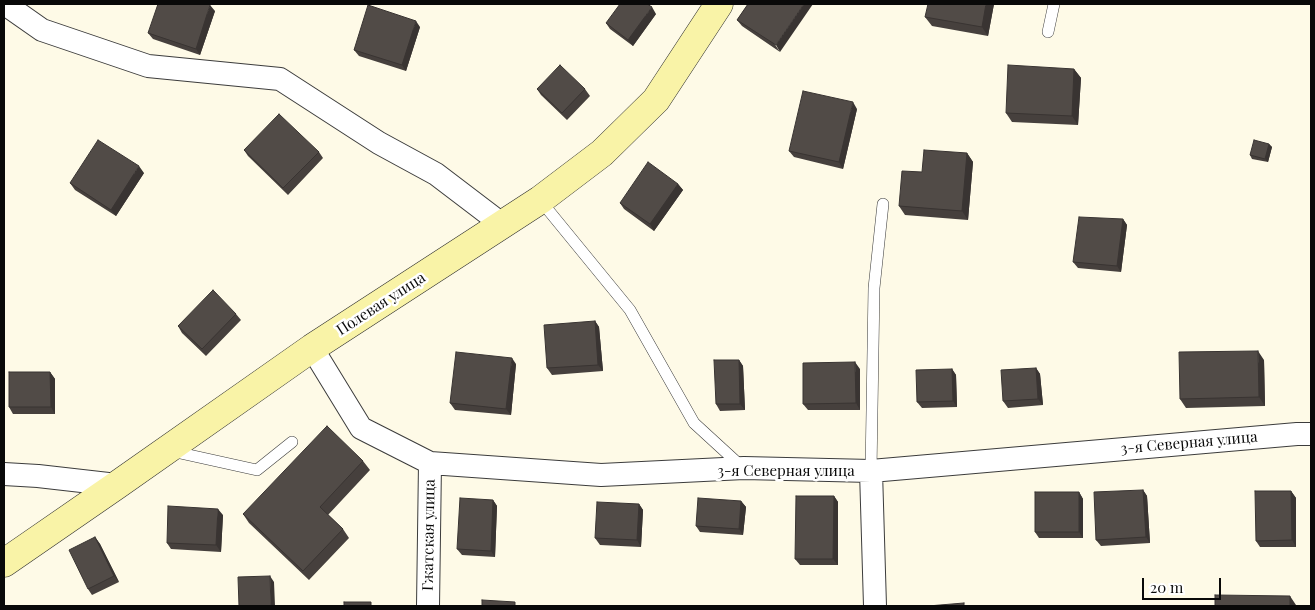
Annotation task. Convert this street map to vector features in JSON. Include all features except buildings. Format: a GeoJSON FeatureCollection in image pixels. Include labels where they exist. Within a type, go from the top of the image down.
{"type":"FeatureCollection","features":[{"type":"Feature","properties":{"kind":"main road","name":"Полевая улица"},"geometry":{"type":"LineString","coordinates":[[4,563],[312,348],[503,225],[602,154],[656,100],[719,4]]}},
{"type":"Feature","properties":{"kind":"street"},"geometry":{"type":"LineString","coordinates":[[6,4],[42,30],[148,66],[280,79],[379,144],[436,174],[503,225]]}},
{"type":"Feature","properties":{"kind":"street","name":"3-я Северная улица"},"geometry":{"type":"LineString","coordinates":[[312,348],[361,428],[430,463],[601,475],[744,468],[872,471],[1311,434]]}},
{"type":"Feature","properties":{"kind":"street","name":"Гжатская улица"},"geometry":{"type":"LineString","coordinates":[[428,606],[430,463]]}},
{"type":"Feature","properties":{"kind":"street"},"geometry":{"type":"LineString","coordinates":[[872,471],[875,606]]}},
{"type":"Feature","properties":{"kind":"street"},"geometry":{"type":"LineString","coordinates":[[4,474],[117,485]]}},
{"type":"Feature","properties":{"kind":"lane"},"geometry":{"type":"LineString","coordinates":[[1048,32],[1054,4]]}},
{"type":"Feature","properties":{"kind":"lane"},"geometry":{"type":"LineString","coordinates":[[540,200],[630,310],[694,423],[744,468]]}},
{"type":"Feature","properties":{"kind":"lane"},"geometry":{"type":"LineString","coordinates":[[872,471],[874,288],[882,204]]}},
{"type":"Feature","properties":{"kind":"lane"},"geometry":{"type":"LineString","coordinates":[[167,450],[257,470],[292,442]]}}]}
